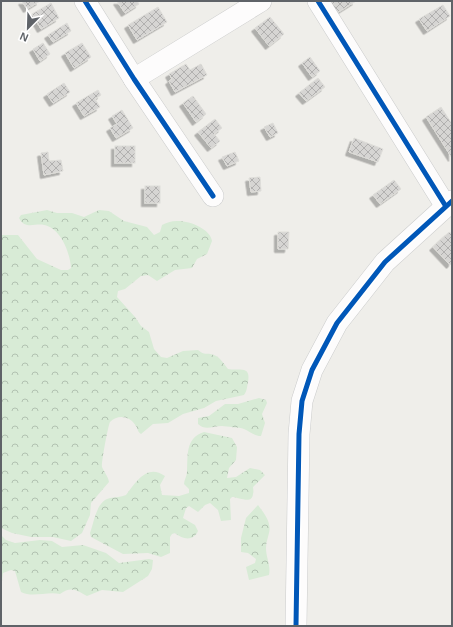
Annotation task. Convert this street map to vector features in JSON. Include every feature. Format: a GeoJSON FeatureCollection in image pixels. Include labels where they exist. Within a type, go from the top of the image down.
{"type":"FeatureCollection","features":[{"type":"Feature","properties":{"kind":"street"},"geometry":{"type":"LineString","coordinates":[[86,1],[134,79],[213,196]]}},
{"type":"Feature","properties":{"kind":"street"},"geometry":{"type":"LineString","coordinates":[[134,79],[261,1]]}},
{"type":"Feature","properties":{"kind":"street"},"geometry":{"type":"LineString","coordinates":[[296,626],[299,434],[302,401],[312,370],[337,323],[385,262],[449,203],[318,1]]}},
{"type":"Feature","properties":{"kind":"green space"},"geometry":{"type":"Polygon","coordinates":[[[47,210],[57,213],[72,213],[84,217],[99,210],[109,211],[124,221],[147,227],[154,235],[160,232],[162,225],[175,221],[193,224],[208,233],[212,241],[207,254],[197,259],[192,268],[175,270],[157,281],[148,275],[141,276],[125,289],[118,291],[117,297],[141,326],[149,332],[154,349],[161,357],[167,358],[183,351],[198,350],[202,353],[216,356],[228,369],[244,370],[248,373],[247,389],[244,395],[216,401],[204,408],[183,414],[168,423],[153,424],[141,434],[131,420],[124,417],[113,419],[110,422],[106,437],[102,464],[109,482],[91,503],[90,515],[82,533],[71,541],[53,537],[31,537],[12,533],[1,528],[1,235],[18,235],[37,259],[61,270],[68,270],[71,268],[69,255],[60,236],[50,227],[44,225],[27,225],[21,222],[19,218],[21,215],[47,210]]]}},
{"type":"Feature","properties":{"kind":"green space"},"geometry":{"type":"Polygon","coordinates":[[[259,398],[266,400],[267,403],[262,414],[265,423],[261,436],[239,428],[222,426],[206,428],[198,424],[198,418],[209,416],[225,404],[238,404],[259,398]]]}},
{"type":"Feature","properties":{"kind":"green space"},"geometry":{"type":"Polygon","coordinates":[[[204,432],[232,438],[237,447],[236,460],[229,468],[227,478],[236,477],[250,468],[260,470],[265,475],[253,487],[252,497],[250,499],[245,500],[232,497],[230,499],[231,520],[221,521],[218,510],[210,503],[205,505],[198,512],[189,506],[186,508],[183,518],[195,525],[198,531],[194,537],[191,538],[181,537],[175,533],[172,534],[170,537],[170,553],[161,557],[148,553],[123,554],[91,537],[90,533],[94,518],[102,503],[110,498],[126,495],[138,480],[147,473],[159,473],[165,476],[160,485],[162,495],[179,496],[189,493],[189,489],[184,484],[184,481],[187,474],[189,448],[193,439],[204,432]]]}},
{"type":"Feature","properties":{"kind":"green space"},"geometry":{"type":"Polygon","coordinates":[[[258,505],[266,518],[270,529],[266,544],[269,575],[249,580],[246,567],[255,563],[256,559],[248,553],[241,552],[241,538],[246,518],[258,505]]]}},
{"type":"Feature","properties":{"kind":"green space"},"geometry":{"type":"Polygon","coordinates":[[[1,535],[6,540],[15,543],[40,540],[52,541],[62,547],[83,545],[106,553],[119,563],[149,559],[153,560],[152,569],[148,576],[123,592],[102,590],[87,596],[74,590],[67,590],[60,594],[26,594],[21,592],[15,571],[11,570],[3,573],[1,589],[1,535]]]}},
{"type":"Feature","properties":{"kind":"building"},"geometry":{"type":"Polygon","coordinates":[[[22,1],[40,1],[27,9],[22,1]]]}},
{"type":"Feature","properties":{"kind":"building"},"geometry":{"type":"Polygon","coordinates":[[[117,1],[137,1],[139,4],[125,13],[117,1]]]}},
{"type":"Feature","properties":{"kind":"building"},"geometry":{"type":"Polygon","coordinates":[[[329,1],[356,1],[337,13],[329,1]]]}},
{"type":"Feature","properties":{"kind":"building"},"geometry":{"type":"Polygon","coordinates":[[[51,3],[59,18],[41,29],[32,14],[51,3]]]}},
{"type":"Feature","properties":{"kind":"building"},"geometry":{"type":"Polygon","coordinates":[[[443,5],[450,16],[427,31],[419,19],[443,5]]]}},
{"type":"Feature","properties":{"kind":"building"},"geometry":{"type":"Polygon","coordinates":[[[158,7],[167,22],[137,40],[128,25],[158,7]]]}},
{"type":"Feature","properties":{"kind":"building"},"geometry":{"type":"Polygon","coordinates":[[[270,17],[284,34],[269,46],[255,28],[270,17]]]}},
{"type":"Feature","properties":{"kind":"building"},"geometry":{"type":"Polygon","coordinates":[[[67,23],[71,31],[53,42],[48,35],[67,23]]]}},
{"type":"Feature","properties":{"kind":"building"},"geometry":{"type":"Polygon","coordinates":[[[43,43],[50,54],[40,61],[33,49],[43,43]]]}},
{"type":"Feature","properties":{"kind":"building"},"geometry":{"type":"Polygon","coordinates":[[[82,43],[91,57],[74,68],[65,53],[82,43]]]}},
{"type":"Feature","properties":{"kind":"building"},"geometry":{"type":"Polygon","coordinates":[[[310,57],[320,71],[312,77],[302,63],[310,57]]]}},
{"type":"Feature","properties":{"kind":"building"},"geometry":{"type":"Polygon","coordinates":[[[186,64],[190,70],[201,64],[207,75],[175,92],[169,81],[172,79],[169,74],[186,64]]]}},
{"type":"Feature","properties":{"kind":"building"},"geometry":{"type":"Polygon","coordinates":[[[318,78],[325,87],[306,101],[299,93],[318,78]]]}},
{"type":"Feature","properties":{"kind":"building"},"geometry":{"type":"Polygon","coordinates":[[[64,83],[70,92],[53,103],[47,94],[64,83]]]}},
{"type":"Feature","properties":{"kind":"building"},"geometry":{"type":"Polygon","coordinates":[[[98,90],[101,95],[95,99],[100,107],[84,116],[76,103],[98,90]]]}},
{"type":"Feature","properties":{"kind":"building"},"geometry":{"type":"Polygon","coordinates":[[[193,96],[206,114],[196,122],[183,103],[193,96]]]}},
{"type":"Feature","properties":{"kind":"building"},"geometry":{"type":"Polygon","coordinates":[[[441,107],[452,124],[452,158],[426,117],[441,107]]]}},
{"type":"Feature","properties":{"kind":"building"},"geometry":{"type":"Polygon","coordinates":[[[122,110],[133,128],[116,138],[110,128],[117,124],[112,116],[122,110]]]}},
{"type":"Feature","properties":{"kind":"building"},"geometry":{"type":"Polygon","coordinates":[[[215,119],[222,128],[214,134],[220,141],[211,148],[198,132],[215,119]]]}},
{"type":"Feature","properties":{"kind":"building"},"geometry":{"type":"Polygon","coordinates":[[[273,123],[278,133],[270,137],[264,127],[273,123]]]}},
{"type":"Feature","properties":{"kind":"building"},"geometry":{"type":"Polygon","coordinates":[[[354,138],[383,149],[378,162],[349,152],[354,138]]]}},
{"type":"Feature","properties":{"kind":"building"},"geometry":{"type":"Polygon","coordinates":[[[115,146],[135,146],[135,163],[115,163],[115,146]]]}},
{"type":"Feature","properties":{"kind":"building"},"geometry":{"type":"Polygon","coordinates":[[[48,152],[49,161],[61,160],[63,171],[44,175],[41,153],[48,152]]]}},
{"type":"Feature","properties":{"kind":"building"},"geometry":{"type":"Polygon","coordinates":[[[235,152],[239,161],[227,166],[222,157],[235,152]]]}},
{"type":"Feature","properties":{"kind":"building"},"geometry":{"type":"Polygon","coordinates":[[[260,177],[261,191],[251,192],[249,178],[260,177]]]}},
{"type":"Feature","properties":{"kind":"building"},"geometry":{"type":"Polygon","coordinates":[[[394,180],[401,189],[380,204],[373,195],[394,180]]]}},
{"type":"Feature","properties":{"kind":"building"},"geometry":{"type":"Polygon","coordinates":[[[145,186],[160,186],[160,203],[145,203],[145,186]]]}},
{"type":"Feature","properties":{"kind":"building"},"geometry":{"type":"Polygon","coordinates":[[[278,232],[289,232],[288,249],[278,249],[278,232]]]}},
{"type":"Feature","properties":{"kind":"building"},"geometry":{"type":"Polygon","coordinates":[[[449,232],[452,234],[452,263],[450,265],[433,247],[449,232]]]}},
{"type":"Feature","properties":{"kind":"cycle path"},"geometry":{"type":"LineString","coordinates":[[85,1],[134,79],[213,196]]}},
{"type":"Feature","properties":{"kind":"cycle path"},"geometry":{"type":"LineString","coordinates":[[318,1],[445,205]]}},
{"type":"Feature","properties":{"kind":"cycle path"},"geometry":{"type":"LineString","coordinates":[[296,626],[299,434],[302,401],[312,370],[337,323],[385,262],[452,201]]}}]}
